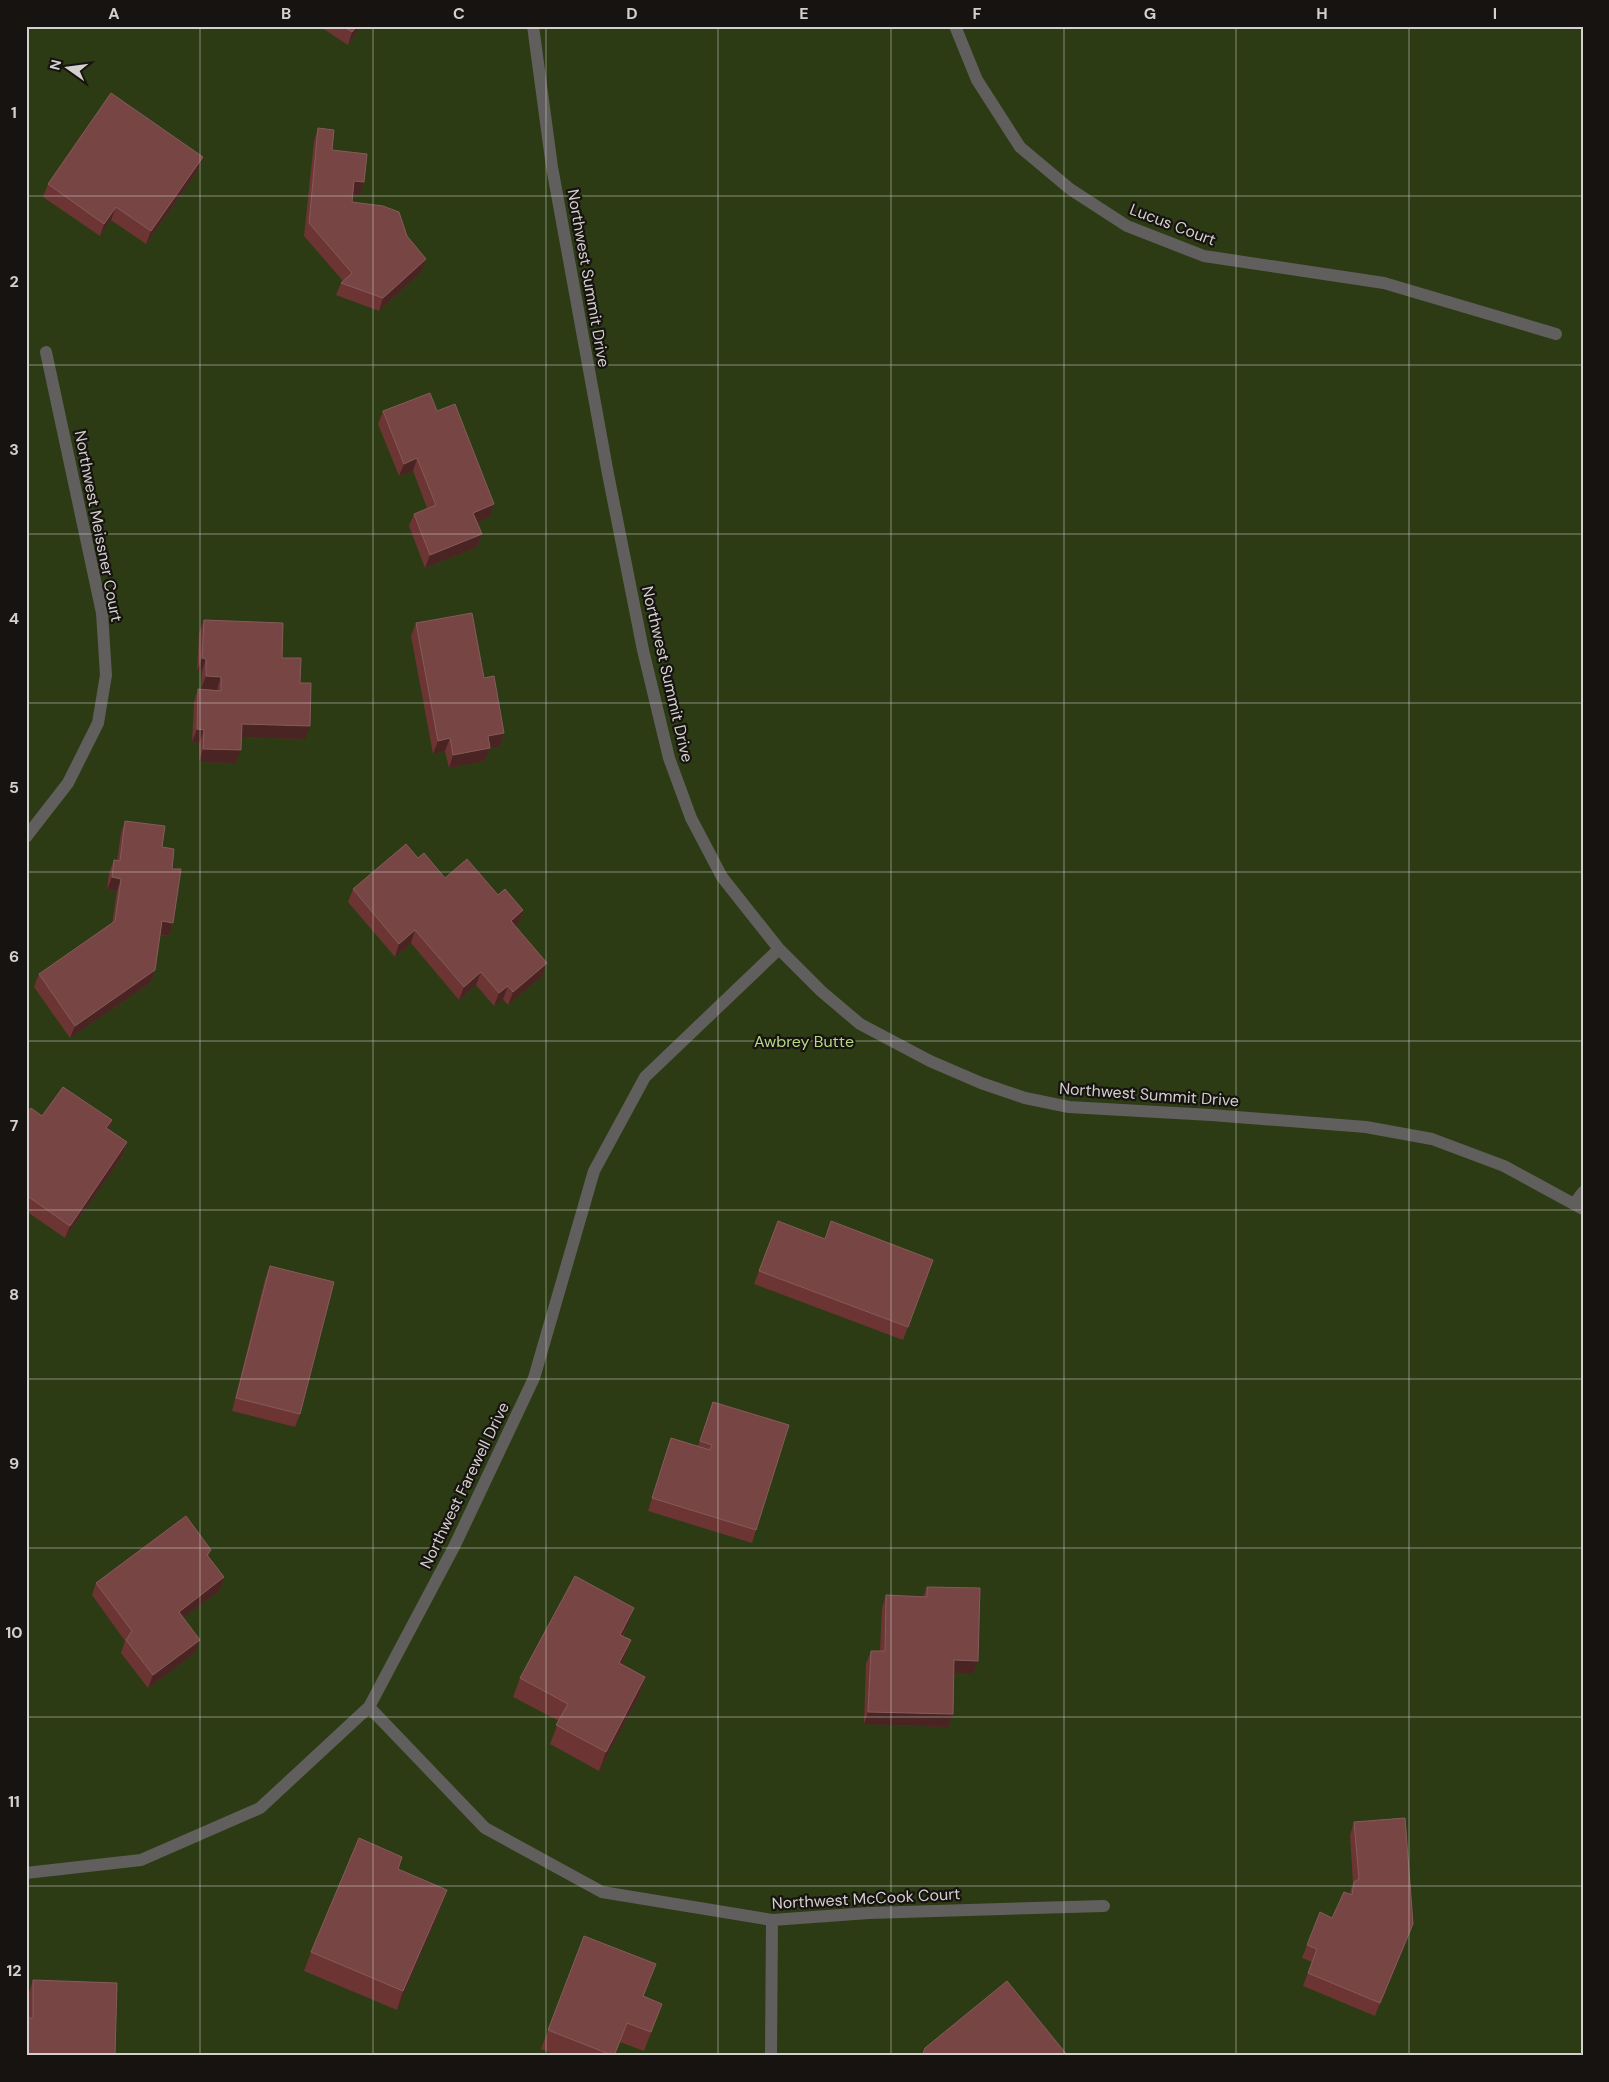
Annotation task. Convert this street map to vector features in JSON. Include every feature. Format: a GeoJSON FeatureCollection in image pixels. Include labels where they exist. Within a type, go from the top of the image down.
{"type":"FeatureCollection","features":[{"type":"Feature","properties":{"kind":"street","name":"Northwest Summit Drive"},"geometry":{"type":"LineString","coordinates":[[533,26],[552,166],[608,474],[643,650],[669,758],[691,818],[722,877],[779,949],[821,991],[860,1024],[930,1061],[981,1083],[1025,1098],[1070,1107],[1211,1115],[1366,1127],[1432,1139],[1504,1166],[1578,1207]]}},
{"type":"Feature","properties":{"kind":"street","name":"Lucus Court"},"geometry":{"type":"LineString","coordinates":[[955,26],[977,80],[1020,147],[1070,189],[1127,226],[1204,256],[1384,283],[1556,334]]}},
{"type":"Feature","properties":{"kind":"street","name":"Northwest Meissner Court"},"geometry":{"type":"LineString","coordinates":[[26,837],[68,783],[98,723],[106,676],[102,613],[46,352]]}},
{"type":"Feature","properties":{"kind":"street","name":"Northwest Farewell Drive"},"geometry":{"type":"LineString","coordinates":[[26,1873],[141,1860],[260,1808],[369,1708],[455,1545],[534,1378],[594,1170],[645,1077],[779,949]]}},
{"type":"Feature","properties":{"kind":"street"},"geometry":{"type":"LineString","coordinates":[[1578,1207],[1583,1192]]}},
{"type":"Feature","properties":{"kind":"street","name":"Northwest McCook Court"},"geometry":{"type":"LineString","coordinates":[[369,1708],[485,1828],[602,1892],[772,1920],[868,1913],[1104,1906]]}},
{"type":"Feature","properties":{"kind":"street"},"geometry":{"type":"LineString","coordinates":[[771,2056],[772,1920]]}},
{"type":"Feature","properties":{"kind":"green space","name":"Awbrey Butte"},"geometry":{"type":"Polygon","coordinates":[[[26,26],[1583,26],[1583,2056],[26,2056],[26,26]]]}},
{"type":"Feature","properties":{"kind":"building"},"geometry":{"type":"Polygon","coordinates":[[[343,26],[357,26],[352,32],[343,26]]]}},
{"type":"Feature","properties":{"kind":"building"},"geometry":{"type":"Polygon","coordinates":[[[111,93],[203,157],[151,231],[116,207],[104,224],[48,184],[111,93]]]}},
{"type":"Feature","properties":{"kind":"building"},"geometry":{"type":"Polygon","coordinates":[[[318,128],[334,130],[332,150],[367,154],[364,182],[354,181],[352,202],[383,206],[399,212],[407,236],[426,259],[383,298],[341,283],[352,273],[309,223],[318,128]]]}},
{"type":"Feature","properties":{"kind":"building"},"geometry":{"type":"Polygon","coordinates":[[[430,393],[437,411],[455,404],[494,504],[473,513],[482,534],[430,555],[414,514],[436,505],[417,458],[404,464],[383,411],[430,393]]]}},
{"type":"Feature","properties":{"kind":"building"},"geometry":{"type":"Polygon","coordinates":[[[472,613],[484,678],[494,676],[504,733],[488,736],[490,748],[453,755],[450,738],[438,741],[416,623],[472,613]]]}},
{"type":"Feature","properties":{"kind":"building"},"geometry":{"type":"Polygon","coordinates":[[[204,620],[283,623],[282,658],[301,658],[300,683],[311,683],[310,726],[242,724],[241,750],[203,749],[204,730],[197,729],[198,689],[221,691],[221,677],[206,676],[206,659],[202,658],[204,620]]]}},
{"type":"Feature","properties":{"kind":"building"},"geometry":{"type":"Polygon","coordinates":[[[125,821],[165,826],[162,847],[174,849],[172,869],[181,869],[173,923],[162,921],[155,970],[75,1026],[39,974],[115,921],[121,879],[112,877],[114,860],[120,861],[125,821]]]}},
{"type":"Feature","properties":{"kind":"building"},"geometry":{"type":"Polygon","coordinates":[[[406,844],[418,858],[424,853],[445,878],[467,859],[498,895],[505,889],[523,910],[511,921],[547,963],[513,992],[508,986],[499,993],[481,972],[464,987],[415,930],[399,944],[353,889],[406,844]]]}},
{"type":"Feature","properties":{"kind":"building"},"geometry":{"type":"Polygon","coordinates":[[[63,1087],[112,1120],[106,1128],[127,1142],[70,1226],[26,1195],[26,1115],[31,1108],[42,1116],[63,1087]]]}},
{"type":"Feature","properties":{"kind":"building"},"geometry":{"type":"Polygon","coordinates":[[[778,1221],[825,1239],[831,1221],[933,1260],[908,1327],[759,1271],[778,1221]]]}},
{"type":"Feature","properties":{"kind":"building"},"geometry":{"type":"Polygon","coordinates":[[[270,1266],[334,1282],[300,1414],[236,1398],[270,1266]]]}},
{"type":"Feature","properties":{"kind":"building"},"geometry":{"type":"Polygon","coordinates":[[[713,1402],[789,1425],[756,1530],[652,1498],[671,1438],[710,1450],[712,1445],[700,1441],[713,1402]]]}},
{"type":"Feature","properties":{"kind":"building"},"geometry":{"type":"Polygon","coordinates":[[[186,1516],[211,1550],[207,1555],[224,1577],[179,1612],[200,1640],[153,1675],[126,1640],[132,1631],[96,1583],[186,1516]]]}},
{"type":"Feature","properties":{"kind":"building"},"geometry":{"type":"Polygon","coordinates":[[[575,1576],[634,1608],[620,1635],[631,1640],[619,1663],[645,1677],[606,1752],[556,1725],[568,1704],[520,1678],[575,1576]]]}},
{"type":"Feature","properties":{"kind":"building"},"geometry":{"type":"Polygon","coordinates":[[[927,1587],[980,1588],[978,1661],[954,1660],[953,1714],[868,1712],[871,1651],[885,1651],[886,1595],[927,1597],[927,1587]]]}},
{"type":"Feature","properties":{"kind":"building"},"geometry":{"type":"Polygon","coordinates":[[[1405,1818],[1413,1924],[1380,2003],[1308,1973],[1317,1949],[1307,1945],[1320,1912],[1332,1918],[1344,1892],[1352,1895],[1354,1882],[1359,1879],[1354,1822],[1405,1818]]]}},
{"type":"Feature","properties":{"kind":"building"},"geometry":{"type":"Polygon","coordinates":[[[359,1838],[402,1857],[398,1869],[447,1890],[403,1991],[311,1952],[359,1838]]]}},
{"type":"Feature","properties":{"kind":"building"},"geometry":{"type":"Polygon","coordinates":[[[584,1936],[656,1964],[643,1996],[662,2004],[651,2032],[627,2023],[614,2056],[548,2030],[584,1936]]]}},
{"type":"Feature","properties":{"kind":"building"},"geometry":{"type":"Polygon","coordinates":[[[33,1980],[117,1983],[115,2056],[26,2056],[26,2018],[33,2018],[33,1980]]]}},
{"type":"Feature","properties":{"kind":"building"},"geometry":{"type":"Polygon","coordinates":[[[1007,1981],[1068,2056],[922,2056],[925,2048],[1007,1981]]]}}]}
